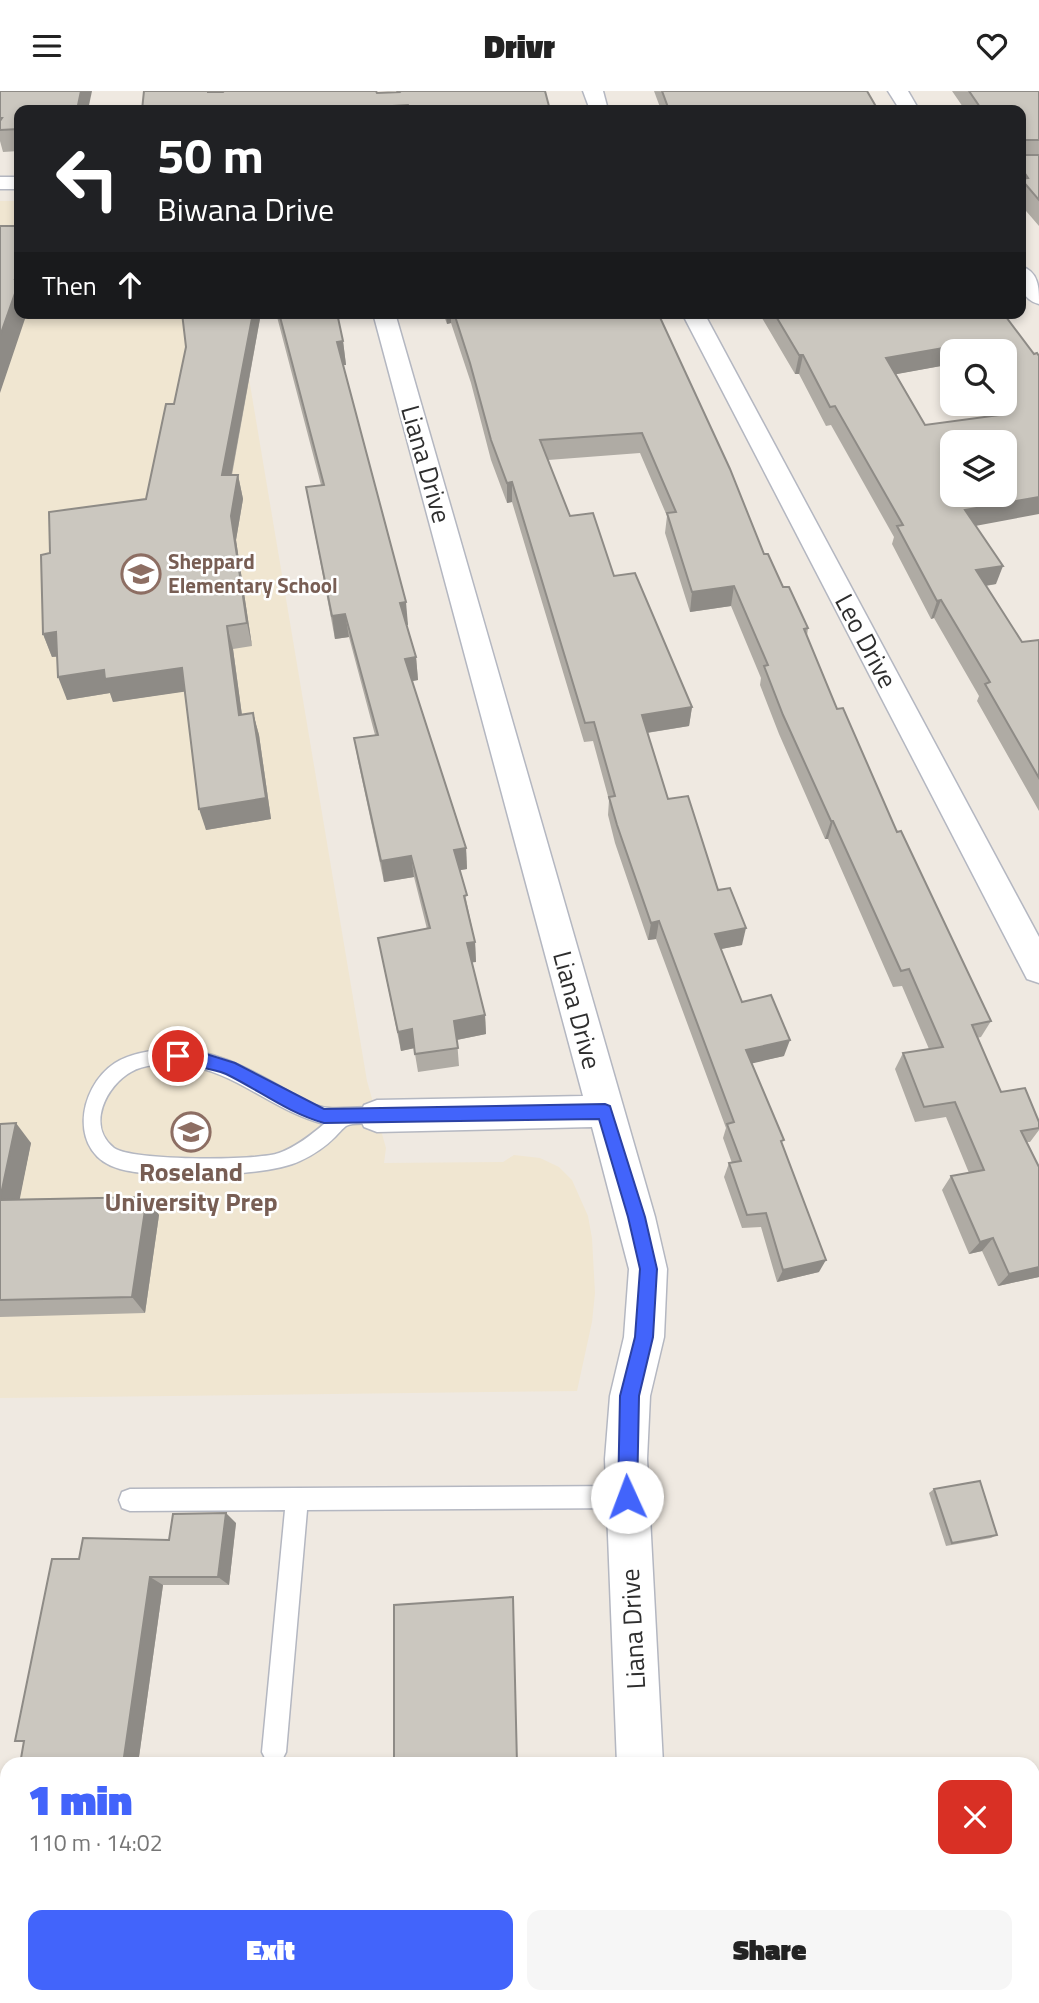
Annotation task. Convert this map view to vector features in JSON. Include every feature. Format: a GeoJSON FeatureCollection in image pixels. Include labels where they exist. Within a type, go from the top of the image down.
{"type":"FeatureCollection","features":[{"type":"Feature","properties":{"kind":"street"},"geometry":{"type":"LineString","coordinates":[[1026,280],[1039,297]]}},
{"type":"Feature","properties":{"kind":"street","name":"Liana Drive"},"geometry":{"type":"LineString","coordinates":[[386,319],[636,1217],[648,1269],[644,1337],[630,1396],[627,1497],[640,1757]]}},
{"type":"Feature","properties":{"kind":"street","name":"Leo Drive"},"geometry":{"type":"LineString","coordinates":[[695,319],[1039,969]]}},
{"type":"Feature","properties":{"kind":"street"},"geometry":{"type":"LineString","coordinates":[[360,1117],[605,1111]]}},
{"type":"Feature","properties":{"kind":"lane"},"geometry":{"type":"LineString","coordinates":[[178,1056],[203,1059],[229,1068],[310,1112],[360,1117],[276,1163],[131,1164],[101,1149],[93,1136],[91,1126],[95,1099],[102,1084],[122,1068],[144,1060],[178,1056]]}},
{"type":"Feature","properties":{"kind":"lane"},"geometry":{"type":"LineString","coordinates":[[130,1500],[627,1497]]}},
{"type":"Feature","properties":{"kind":"lane"},"geometry":{"type":"LineString","coordinates":[[274,1752],[296,1499]]}},
{"type":"Feature","properties":{"kind":"shaded area"},"geometry":{"type":"Polygon","coordinates":[[[0,201],[14,201],[14,319],[239,319],[367,1081],[386,1148],[384,1163],[503,1162],[514,1155],[540,1158],[559,1167],[572,1180],[588,1216],[595,1293],[592,1322],[577,1391],[0,1398],[0,201]]]}},
{"type":"Feature","properties":{"kind":"building"},"geometry":{"type":"Polygon","coordinates":[[[0,91],[81,91],[78,105],[14,105],[14,129],[0,130],[0,91]]]}},
{"type":"Feature","properties":{"kind":"building"},"geometry":{"type":"Polygon","coordinates":[[[144,91],[545,91],[549,105],[408,105],[143,105],[144,91]]]}},
{"type":"Feature","properties":{"kind":"building"},"geometry":{"type":"Polygon","coordinates":[[[662,91],[867,91],[875,105],[667,105],[662,91]]]}},
{"type":"Feature","properties":{"kind":"building"},"geometry":{"type":"Polygon","coordinates":[[[969,91],[1039,91],[1039,140],[1026,140],[1026,105],[979,105],[969,91]]]}},
{"type":"Feature","properties":{"kind":"building"},"geometry":{"type":"Polygon","coordinates":[[[1026,155],[1039,155],[1039,200],[1026,185],[1026,155]]]}},
{"type":"Feature","properties":{"kind":"building"},"geometry":{"type":"Polygon","coordinates":[[[0,226],[14,226],[14,296],[0,336],[0,226]]]}},
{"type":"Feature","properties":{"kind":"building"},"geometry":{"type":"Polygon","coordinates":[[[183,319],[252,319],[222,475],[238,475],[231,516],[247,623],[227,626],[239,715],[253,713],[266,798],[199,809],[182,668],[105,679],[104,670],[58,677],[56,632],[43,634],[41,555],[50,553],[49,512],[146,499],[166,404],[174,404],[186,347],[183,319]]]}},
{"type":"Feature","properties":{"kind":"building"},"geometry":{"type":"Polygon","coordinates":[[[281,319],[338,319],[343,341],[337,342],[406,602],[400,603],[416,657],[405,659],[466,848],[454,850],[467,895],[464,896],[475,942],[467,943],[485,1015],[454,1021],[458,1048],[415,1054],[412,1029],[398,1032],[378,938],[430,928],[411,856],[381,861],[354,738],[378,735],[345,614],[332,616],[306,487],[324,485],[281,319]]]}},
{"type":"Feature","properties":{"kind":"building"},"geometry":{"type":"Polygon","coordinates":[[[456,319],[661,319],[730,469],[764,554],[768,554],[783,587],[789,587],[808,628],[804,629],[837,709],[843,708],[897,832],[901,831],[991,1021],[972,1025],[1001,1092],[1025,1088],[1039,1122],[1039,1128],[1021,1131],[1039,1167],[1039,1267],[1009,1274],[993,1238],[980,1242],[951,1176],[984,1170],[955,1102],[924,1107],[903,1053],[943,1047],[909,969],[901,971],[831,821],[783,715],[764,666],[768,665],[734,586],[692,592],[667,513],[676,512],[642,433],[540,440],[570,516],[593,513],[614,576],[635,573],[692,707],[642,715],[668,799],[688,796],[718,890],[730,888],[746,928],[715,934],[742,1002],[771,995],[790,1040],[746,1050],[784,1140],[781,1141],[826,1260],[783,1270],[766,1213],[747,1215],[729,1163],[741,1161],[727,1124],[734,1122],[659,921],[651,923],[609,797],[615,796],[594,722],[585,723],[512,482],[507,483],[491,440],[456,319]]]}},
{"type":"Feature","properties":{"kind":"building"},"geometry":{"type":"Polygon","coordinates":[[[778,319],[1008,319],[1034,354],[1039,356],[1039,497],[1017,501],[1017,430],[940,430],[940,507],[982,507],[965,510],[1003,566],[976,570],[1022,642],[1039,640],[1039,778],[985,684],[990,682],[941,600],[937,601],[897,526],[903,525],[835,406],[830,407],[803,355],[799,355],[778,319]]]}},
{"type":"Feature","properties":{"kind":"building"},"geometry":{"type":"Polygon","coordinates":[[[16,1123],[0,1199],[0,1124],[16,1123]]]}},
{"type":"Feature","properties":{"kind":"building"},"geometry":{"type":"Polygon","coordinates":[[[147,1197],[132,1297],[0,1300],[0,1200],[147,1197]]]}},
{"type":"Feature","properties":{"kind":"building"},"geometry":{"type":"Polygon","coordinates":[[[980,1481],[997,1535],[952,1543],[934,1489],[980,1481]]]}},
{"type":"Feature","properties":{"kind":"building"},"geometry":{"type":"Polygon","coordinates":[[[226,1513],[218,1577],[150,1577],[124,1757],[21,1757],[24,1741],[15,1741],[52,1559],[79,1559],[83,1538],[169,1540],[173,1514],[226,1513]]]}},
{"type":"Feature","properties":{"kind":"building"},"geometry":{"type":"Polygon","coordinates":[[[513,1597],[517,1757],[394,1757],[394,1605],[513,1597]]]}},
{"type":"Feature","properties":{"kind":"place","name":"Sheppard Elementary School"},"geometry":{"type":"Point","coordinates":[141,574]}},
{"type":"Feature","properties":{"kind":"place","name":"Roseland University Prep"},"geometry":{"type":"Point","coordinates":[191,1132]}},
{"type":"Feature","properties":{"kind":"route"},"geometry":{"type":"LineString","coordinates":[[178,1056],[203,1059],[229,1068],[310,1112],[324,1116],[343,1118],[605,1111],[648,1269],[644,1337],[630,1396],[626,1459],[627,1497]]}}]}
